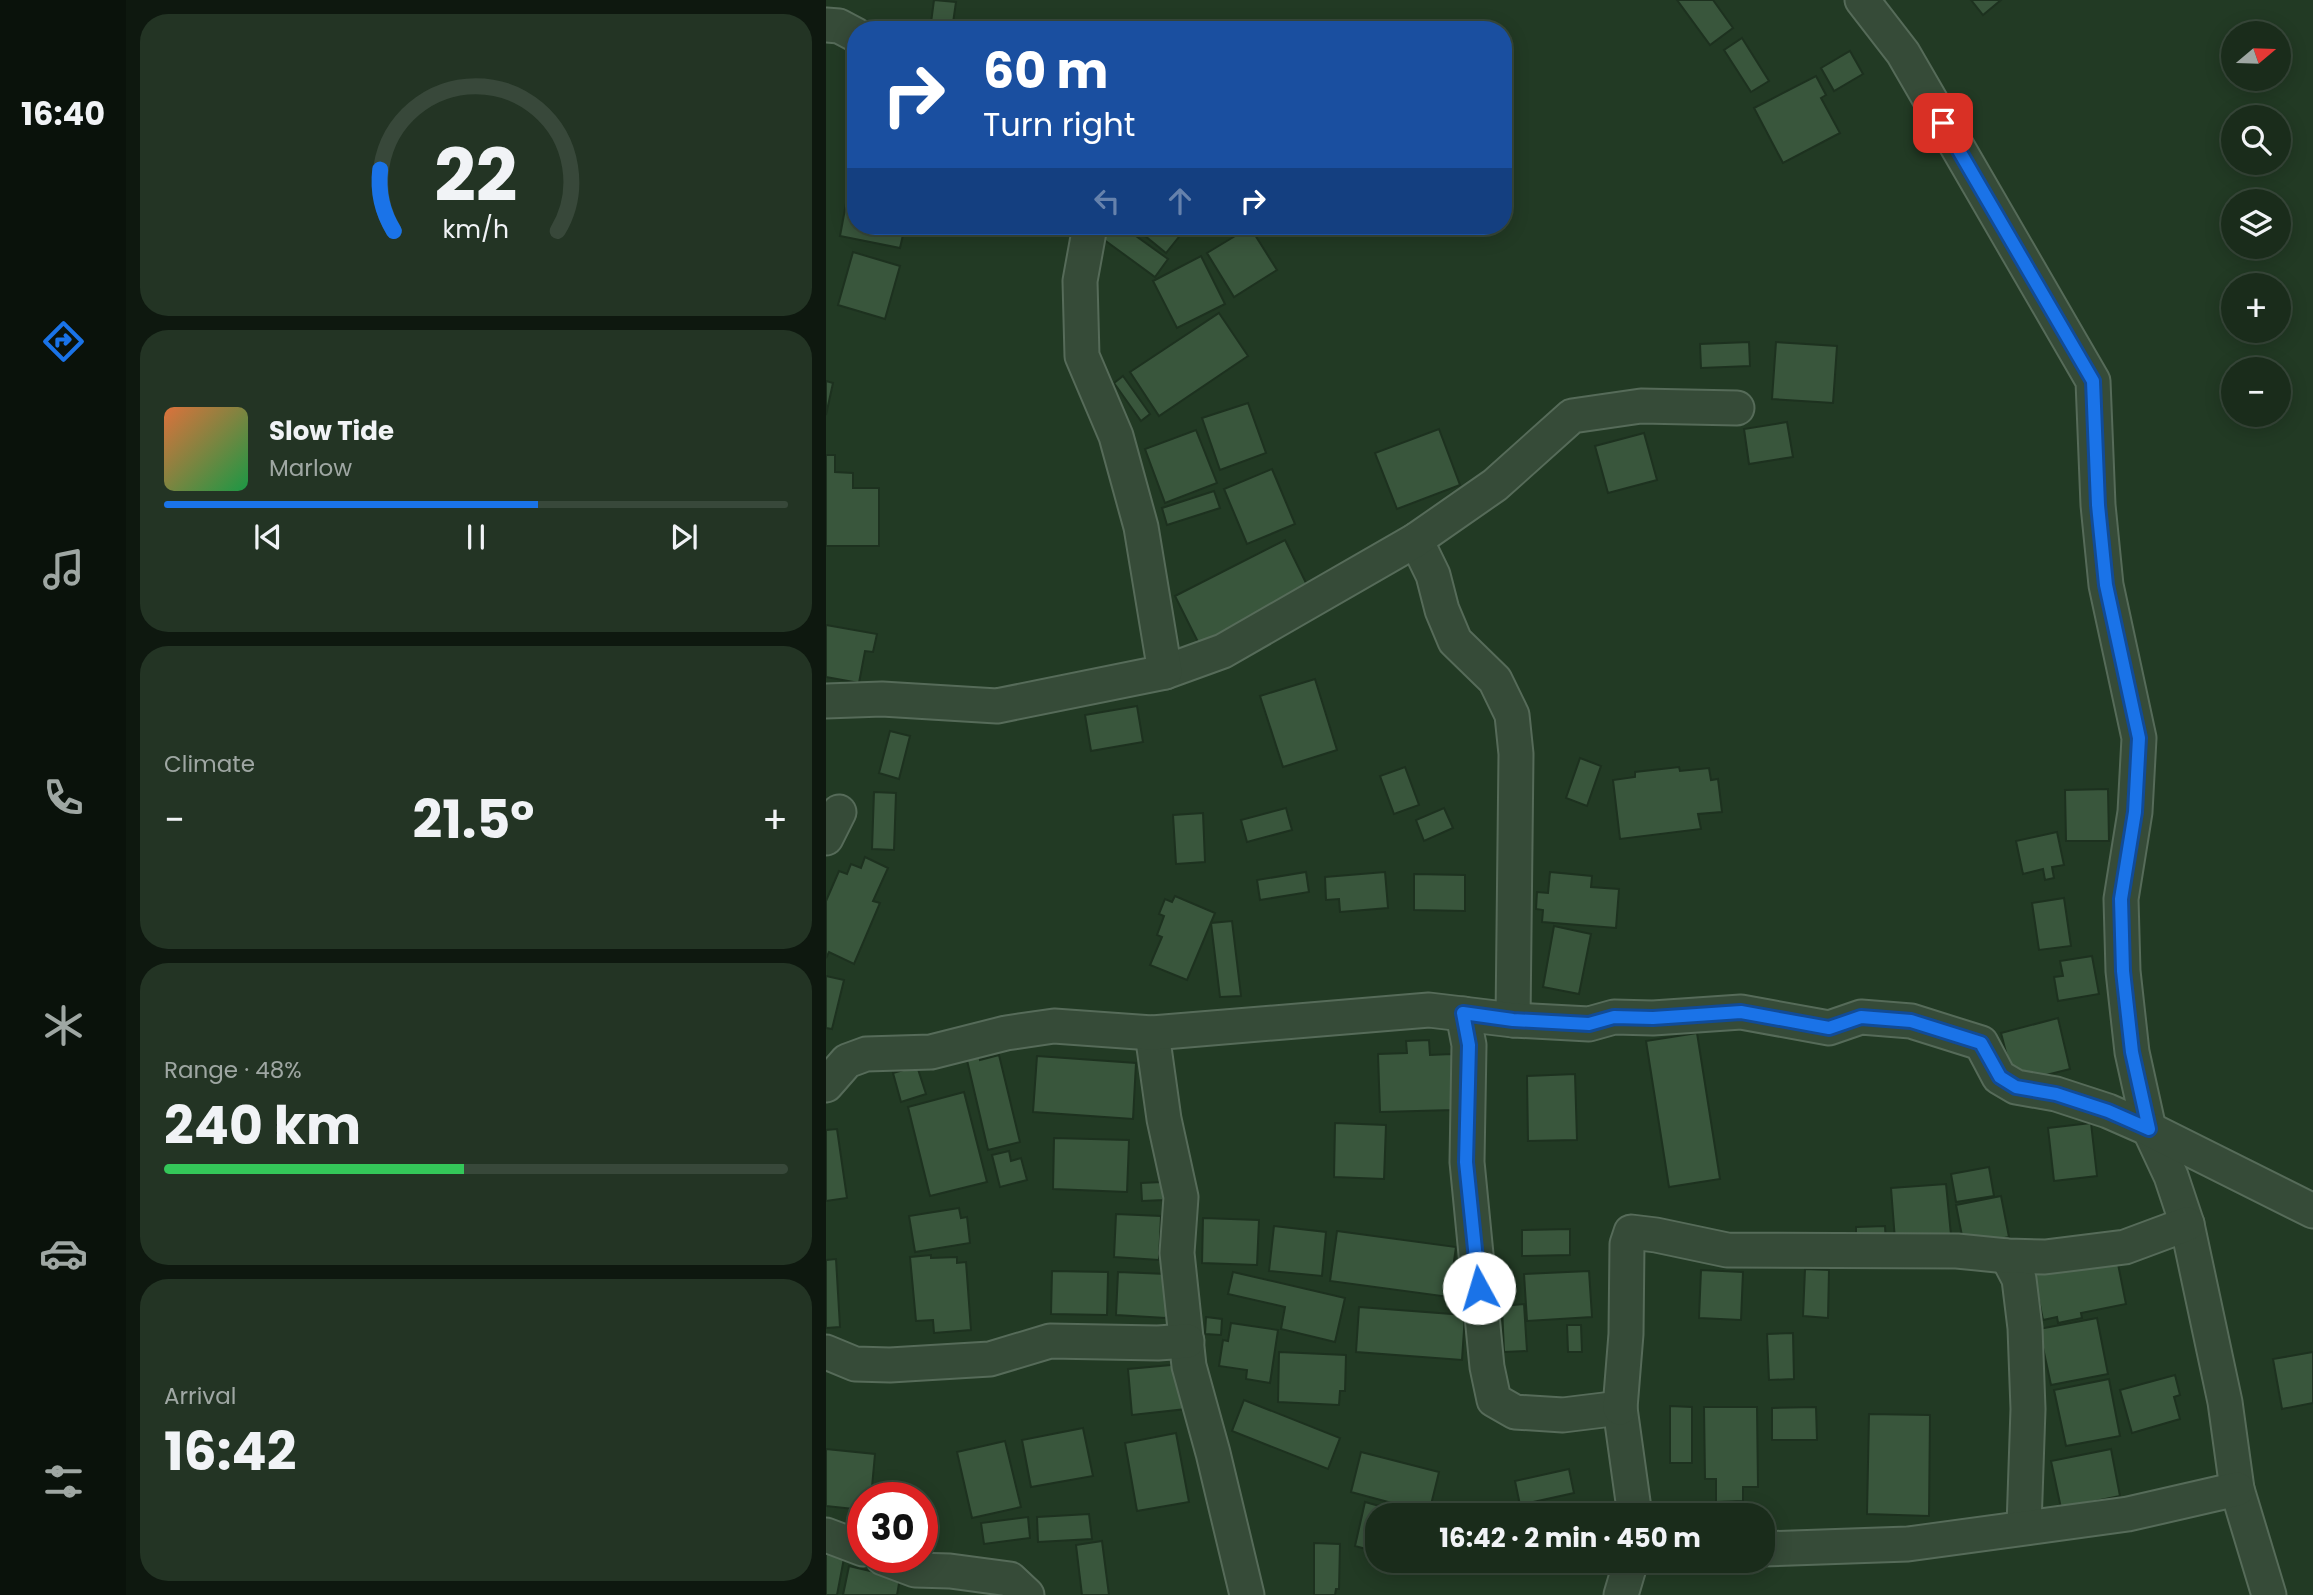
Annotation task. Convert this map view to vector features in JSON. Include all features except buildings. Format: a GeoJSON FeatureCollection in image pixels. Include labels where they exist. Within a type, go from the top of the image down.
{"type":"FeatureCollection","features":[{"type":"Feature","properties":{"kind":"street"},"geometry":{"type":"LineString","coordinates":[[1863,0],[1902,53],[2093,381],[2098,505],[2106,585],[2139,738],[2135,812],[2121,899],[2123,971],[2132,1052],[2149,1129],[2171,1176],[2187,1224],[2225,1402],[2237,1489],[2269,1595]]}},
{"type":"Feature","properties":{"kind":"street"},"geometry":{"type":"LineString","coordinates":[[826,25],[839,26],[847,30]]}},
{"type":"Feature","properties":{"kind":"street"},"geometry":{"type":"LineString","coordinates":[[1088,235],[1080,281],[1082,356],[1116,436],[1141,527],[1165,672]]}},
{"type":"Feature","properties":{"kind":"street"},"geometry":{"type":"LineString","coordinates":[[826,701],[882,699],[998,706],[1165,672],[1223,650],[1416,540],[1494,485],[1572,416],[1641,406],[1737,408]]}},
{"type":"Feature","properties":{"kind":"street"},"geometry":{"type":"LineString","coordinates":[[1416,540],[1433,575],[1442,610],[1455,641],[1495,680],[1512,715],[1516,754],[1513,1020]]}},
{"type":"Feature","properties":{"kind":"street"},"geometry":{"type":"LineString","coordinates":[[826,1085],[847,1061],[866,1054],[932,1052],[1006,1033],[1054,1026],[1152,1033],[1429,1010],[1513,1020],[1589,1024],[1614,1017],[1653,1018],[1741,1012],[1829,1028],[1861,1017],[1911,1021],[1981,1043],[2000,1077],[2016,1087],[2056,1094],[2108,1111],[2313,1210]]}},
{"type":"Feature","properties":{"kind":"street"},"geometry":{"type":"LineString","coordinates":[[1463,1013],[1469,1045],[1466,1162],[1487,1367],[1494,1400],[1515,1412],[1527,1413],[1563,1415],[1620,1408]]}},
{"type":"Feature","properties":{"kind":"street"},"geometry":{"type":"LineString","coordinates":[[1152,1033],[1164,1119],[1181,1197],[1177,1253],[1189,1366],[1247,1595]]}},
{"type":"Feature","properties":{"kind":"street"},"geometry":{"type":"LineString","coordinates":[[1633,1503],[1620,1408],[1626,1334],[1627,1244],[1631,1232],[1727,1250],[1957,1251],[2045,1257],[2125,1247],[2187,1224]]}},
{"type":"Feature","properties":{"kind":"street"},"geometry":{"type":"LineString","coordinates":[[2007,1256],[2019,1279],[2025,1328],[2028,1409],[2024,1526]]}},
{"type":"Feature","properties":{"kind":"street"},"geometry":{"type":"LineString","coordinates":[[826,1352],[855,1364],[890,1365],[990,1359],[1050,1341],[1187,1341]]}},
{"type":"Feature","properties":{"kind":"street"},"geometry":{"type":"LineString","coordinates":[[1775,1549],[1908,1544],[2024,1526],[2128,1514],[2237,1489]]}},
{"type":"Feature","properties":{"kind":"street"},"geometry":{"type":"LineString","coordinates":[[826,1535],[847,1543]]}},
{"type":"Feature","properties":{"kind":"street"},"geometry":{"type":"LineString","coordinates":[[938,1571],[1010,1579],[1027,1595]]}},
{"type":"Feature","properties":{"kind":"street"},"geometry":{"type":"LineString","coordinates":[[1621,1595],[1628,1573]]}},
{"type":"Feature","properties":{"kind":"route"},"geometry":{"type":"LineString","coordinates":[[1479,1288],[1466,1162],[1470,1077],[1469,1045],[1463,1013],[1513,1020],[1589,1024],[1614,1017],[1653,1018],[1741,1012],[1829,1028],[1861,1017],[1911,1021],[1981,1043],[2000,1077],[2016,1087],[2056,1094],[2108,1111],[2149,1129],[2132,1052],[2123,971],[2121,899],[2135,812],[2139,738],[2106,585],[2098,505],[2093,381],[1943,123]]}}]}
